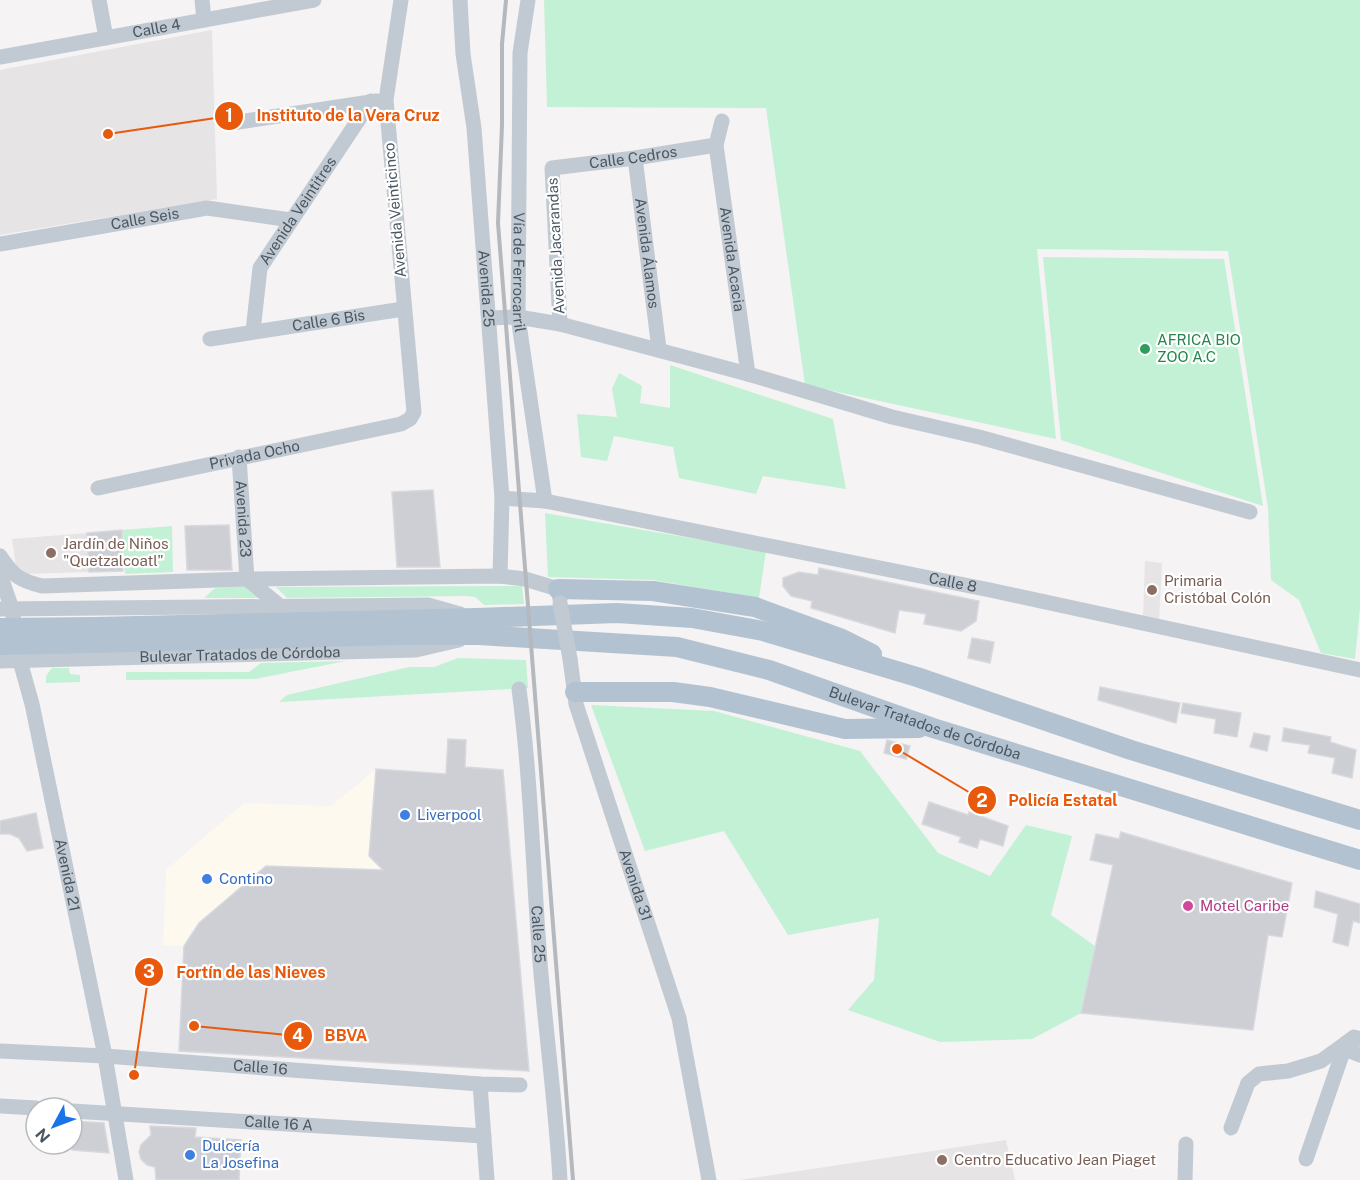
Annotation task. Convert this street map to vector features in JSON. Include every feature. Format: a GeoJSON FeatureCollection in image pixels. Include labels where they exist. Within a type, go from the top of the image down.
{"type":"FeatureCollection","features":[{"type":"Feature","properties":{"kind":"main road"},"geometry":{"type":"LineString","coordinates":[[559,596],[653,591],[755,607],[842,639],[917,677]]}},
{"type":"Feature","properties":{"kind":"main road","name":"Bulevar Tratados de Córdoba"},"geometry":{"type":"LineString","coordinates":[[0,645],[94,635],[478,627],[617,613],[692,618],[763,631],[917,677],[1131,750],[1356,816]]}},
{"type":"Feature","properties":{"kind":"main road","name":"Bulevar Tratados de Córdoba"},"geometry":{"type":"LineString","coordinates":[[478,627],[677,647],[769,670],[933,728],[1360,860]]}},
{"type":"Feature","properties":{"kind":"main road","name":"Bulevar Tratados de Córdoba"},"geometry":{"type":"LineString","coordinates":[[0,628],[94,635]]}},
{"type":"Feature","properties":{"kind":"main road"},"geometry":{"type":"LineString","coordinates":[[574,692],[673,692],[710,697],[845,729],[933,728]]}},
{"type":"Feature","properties":{"kind":"main road"},"geometry":{"type":"LineString","coordinates":[[1356,816],[1360,836]]}},
{"type":"Feature","properties":{"kind":"street"},"geometry":{"type":"LineString","coordinates":[[99,0],[106,38]]}},
{"type":"Feature","properties":{"kind":"street"},"geometry":{"type":"LineString","coordinates":[[202,0],[204,20]]}},
{"type":"Feature","properties":{"kind":"street","name":"Calle 4"},"geometry":{"type":"LineString","coordinates":[[0,57],[314,0]]}},
{"type":"Feature","properties":{"kind":"street","name":"Avenida Veinticinco"},"geometry":{"type":"LineString","coordinates":[[401,0],[378,100],[414,412],[410,419]]}},
{"type":"Feature","properties":{"kind":"street","name":"Avenida 25"},"geometry":{"type":"LineString","coordinates":[[460,0],[463,54],[474,128],[502,498],[500,576]]}},
{"type":"Feature","properties":{"kind":"street","name":"Vía de Ferrocarril"},"geometry":{"type":"LineString","coordinates":[[528,0],[520,53],[518,317],[545,501]]}},
{"type":"Feature","properties":{"kind":"street"},"geometry":{"type":"LineString","coordinates":[[232,123],[378,100]]}},
{"type":"Feature","properties":{"kind":"street","name":"Avenida Veintitres"},"geometry":{"type":"LineString","coordinates":[[253,332],[260,268],[291,220],[378,100]]}},
{"type":"Feature","properties":{"kind":"street"},"geometry":{"type":"LineString","coordinates":[[716,145],[722,122]]}},
{"type":"Feature","properties":{"kind":"street","name":"Calle Cedros"},"geometry":{"type":"LineString","coordinates":[[552,168],[716,145]]}},
{"type":"Feature","properties":{"kind":"street","name":"Avenida Acacia"},"geometry":{"type":"LineString","coordinates":[[716,145],[748,374]]}},
{"type":"Feature","properties":{"kind":"street","name":"Avenida Álamos"},"geometry":{"type":"LineString","coordinates":[[635,158],[659,349]]}},
{"type":"Feature","properties":{"kind":"street","name":"Avenida Jacarandas"},"geometry":{"type":"LineString","coordinates":[[552,168],[560,324]]}},
{"type":"Feature","properties":{"kind":"street","name":"Calle Seis"},"geometry":{"type":"LineString","coordinates":[[0,244],[207,208],[291,220]]}},
{"type":"Feature","properties":{"kind":"street","name":"Calle 6 Bis"},"geometry":{"type":"LineString","coordinates":[[210,339],[403,309]]}},
{"type":"Feature","properties":{"kind":"street"},"geometry":{"type":"LineString","coordinates":[[489,318],[518,317],[560,324],[659,349],[892,417],[979,437],[1250,512]]}},
{"type":"Feature","properties":{"kind":"street","name":"Privada Ocho"},"geometry":{"type":"LineString","coordinates":[[98,488],[401,424],[410,419]]}},
{"type":"Feature","properties":{"kind":"street","name":"Avenida 23"},"geometry":{"type":"LineString","coordinates":[[239,457],[247,579]]}},
{"type":"Feature","properties":{"kind":"street"},"geometry":{"type":"LineString","coordinates":[[502,498],[545,501]]}},
{"type":"Feature","properties":{"kind":"street","name":"Calle 8"},"geometry":{"type":"LineString","coordinates":[[545,501],[990,590],[1360,670]]}},
{"type":"Feature","properties":{"kind":"street"},"geometry":{"type":"LineString","coordinates":[[0,556],[13,574],[22,581],[42,586],[247,579],[500,576],[525,579],[559,596]]}},
{"type":"Feature","properties":{"kind":"street","name":"Avenida 21"},"geometry":{"type":"LineString","coordinates":[[0,574],[6,609],[32,704],[105,1056],[126,1180]]}},
{"type":"Feature","properties":{"kind":"street"},"geometry":{"type":"LineString","coordinates":[[247,579],[280,606]]}},
{"type":"Feature","properties":{"kind":"street"},"geometry":{"type":"LineString","coordinates":[[186,606],[202,581]]}},
{"type":"Feature","properties":{"kind":"street","name":"Avenida 31"},"geometry":{"type":"LineString","coordinates":[[559,596],[576,704],[679,1018],[709,1180]]}},
{"type":"Feature","properties":{"kind":"street","name":"Bulevar Tratados de Córdoba"},"geometry":{"type":"LineString","coordinates":[[6,609],[428,605],[478,627]]}},
{"type":"Feature","properties":{"kind":"street"},"geometry":{"type":"LineString","coordinates":[[0,622],[20,661]]}},
{"type":"Feature","properties":{"kind":"street","name":"Bulevar Tratados de Córdoba"},"geometry":{"type":"LineString","coordinates":[[0,661],[416,650],[478,627]]}},
{"type":"Feature","properties":{"kind":"street","name":"Calle 25"},"geometry":{"type":"LineString","coordinates":[[519,689],[527,750],[540,953],[558,1132],[560,1180]]}},
{"type":"Feature","properties":{"kind":"street"},"geometry":{"type":"LineString","coordinates":[[1353,1041],[1350,1051],[1360,1055]]}},
{"type":"Feature","properties":{"kind":"street"},"geometry":{"type":"LineString","coordinates":[[1231,1128],[1248,1083],[1259,1074],[1288,1071],[1321,1061],[1353,1041]]}},
{"type":"Feature","properties":{"kind":"street"},"geometry":{"type":"LineString","coordinates":[[1306,1159],[1353,1041]]}},
{"type":"Feature","properties":{"kind":"street","name":"Calle 16"},"geometry":{"type":"LineString","coordinates":[[0,1051],[105,1056],[480,1084],[520,1084]]}},
{"type":"Feature","properties":{"kind":"street"},"geometry":{"type":"LineString","coordinates":[[480,1084],[487,1180]]}},
{"type":"Feature","properties":{"kind":"street"},"geometry":{"type":"LineString","coordinates":[[0,1106],[24,1107]]}},
{"type":"Feature","properties":{"kind":"street","name":"Calle 16 A"},"geometry":{"type":"LineString","coordinates":[[84,1112],[484,1136]]}},
{"type":"Feature","properties":{"kind":"street"},"geometry":{"type":"LineString","coordinates":[[1185,1180],[1186,1144]]}},
{"type":"Feature","properties":{"kind":"shaded area"},"geometry":{"type":"Polygon","coordinates":[[[212,30],[217,199],[0,235],[0,70],[212,30]]]}},
{"type":"Feature","properties":{"kind":"shaded area","name":"Jardín de Niños \"Quetzalcoatl\""},"geometry":{"type":"Polygon","coordinates":[[[87,533],[89,572],[23,574],[16,567],[12,539],[87,533]]]}},
{"type":"Feature","properties":{"kind":"shaded area","name":"Primaria Cristóbal Colón"},"geometry":{"type":"Polygon","coordinates":[[[1145,561],[1162,563],[1159,620],[1143,617],[1145,561]]]}},
{"type":"Feature","properties":{"kind":"shaded area"},"geometry":{"type":"Polygon","coordinates":[[[376,769],[369,855],[383,870],[266,866],[199,923],[184,946],[163,945],[166,870],[244,803],[331,806],[376,769]]]}},
{"type":"Feature","properties":{"kind":"shaded area","name":"Centro Educativo Jean Piaget"},"geometry":{"type":"Polygon","coordinates":[[[1006,1140],[1015,1180],[739,1180],[1006,1140]]]}},
{"type":"Feature","properties":{"kind":"green space"},"geometry":{"type":"Polygon","coordinates":[[[544,0],[1360,0],[1360,609],[1355,659],[1321,653],[1299,600],[1271,580],[1268,508],[1228,251],[1037,249],[1056,439],[805,385],[766,108],[547,107],[544,0]]]}},
{"type":"Feature","properties":{"kind":"green space","name":"AFRICA BIO ZOO A.C"},"geometry":{"type":"Polygon","coordinates":[[[1043,257],[1224,259],[1263,506],[1061,440],[1043,257]]]}},
{"type":"Feature","properties":{"kind":"green space"},"geometry":{"type":"Polygon","coordinates":[[[670,365],[833,419],[846,489],[763,476],[756,494],[679,478],[673,447],[614,436],[607,461],[581,457],[577,414],[617,417],[612,389],[619,373],[642,386],[640,403],[670,408],[670,365]]]}},
{"type":"Feature","properties":{"kind":"green space"},"geometry":{"type":"Polygon","coordinates":[[[545,513],[766,551],[759,598],[653,580],[548,577],[545,513]]]}},
{"type":"Feature","properties":{"kind":"green space"},"geometry":{"type":"Polygon","coordinates":[[[172,526],[173,572],[125,574],[123,530],[172,526]]]}},
{"type":"Feature","properties":{"kind":"green space"},"geometry":{"type":"Polygon","coordinates":[[[248,586],[262,598],[204,598],[215,588],[248,586]]]}},
{"type":"Feature","properties":{"kind":"green space"},"geometry":{"type":"Polygon","coordinates":[[[522,586],[524,604],[484,605],[475,597],[466,596],[287,598],[276,587],[522,586]]]}},
{"type":"Feature","properties":{"kind":"green space"},"geometry":{"type":"Polygon","coordinates":[[[458,658],[526,660],[528,688],[279,702],[287,695],[409,667],[434,667],[458,658]]]}},
{"type":"Feature","properties":{"kind":"green space"},"geometry":{"type":"Polygon","coordinates":[[[346,661],[255,679],[126,680],[126,672],[249,672],[261,663],[346,661]]]}},
{"type":"Feature","properties":{"kind":"green space"},"geometry":{"type":"Polygon","coordinates":[[[52,668],[69,668],[70,674],[80,675],[80,682],[46,683],[46,676],[52,668]]]}},
{"type":"Feature","properties":{"kind":"green space"},"geometry":{"type":"Polygon","coordinates":[[[591,705],[714,711],[860,751],[938,853],[990,876],[1026,825],[1072,836],[1051,915],[1095,946],[1081,1013],[1032,1039],[940,1042],[848,1010],[874,980],[879,918],[788,935],[724,831],[645,851],[591,705]]]}},
{"type":"Feature","properties":{"kind":"building"},"geometry":{"type":"Polygon","coordinates":[[[433,490],[440,567],[397,567],[392,492],[433,490]]]}},
{"type":"Feature","properties":{"kind":"building"},"geometry":{"type":"Polygon","coordinates":[[[229,525],[232,570],[187,570],[185,526],[229,525]]]}},
{"type":"Feature","properties":{"kind":"building"},"geometry":{"type":"Polygon","coordinates":[[[122,530],[123,571],[89,572],[87,533],[122,530]]]}},
{"type":"Feature","properties":{"kind":"building"},"geometry":{"type":"Polygon","coordinates":[[[819,568],[979,601],[976,621],[961,631],[924,624],[926,614],[899,610],[895,633],[811,608],[812,601],[791,596],[783,586],[783,578],[799,572],[818,575],[819,568]]]}},
{"type":"Feature","properties":{"kind":"building"},"geometry":{"type":"Polygon","coordinates":[[[972,638],[994,642],[990,663],[968,658],[972,638]]]}},
{"type":"Feature","properties":{"kind":"building"},"geometry":{"type":"Polygon","coordinates":[[[1100,687],[1180,703],[1176,723],[1098,700],[1100,687]]]}},
{"type":"Feature","properties":{"kind":"building"},"geometry":{"type":"Polygon","coordinates":[[[1183,703],[1241,713],[1237,737],[1214,733],[1216,719],[1181,713],[1183,703]]]}},
{"type":"Feature","properties":{"kind":"building"},"geometry":{"type":"Polygon","coordinates":[[[1284,728],[1331,737],[1330,742],[1356,750],[1352,778],[1332,773],[1335,758],[1308,753],[1310,745],[1282,741],[1284,728]]]}},
{"type":"Feature","properties":{"kind":"building"},"geometry":{"type":"Polygon","coordinates":[[[1254,733],[1270,736],[1267,751],[1250,747],[1254,733]]]}},
{"type":"Feature","properties":{"kind":"building"},"geometry":{"type":"Polygon","coordinates":[[[448,739],[466,740],[465,767],[503,770],[529,1071],[179,1051],[184,946],[199,923],[266,866],[383,870],[369,856],[376,769],[446,774],[448,739]]]}},
{"type":"Feature","properties":{"kind":"building"},"geometry":{"type":"Polygon","coordinates":[[[887,740],[910,746],[906,759],[884,753],[887,740]]]}},
{"type":"Feature","properties":{"kind":"building"},"geometry":{"type":"Polygon","coordinates":[[[929,802],[968,815],[969,812],[1008,826],[1003,846],[980,839],[977,848],[959,842],[961,837],[922,824],[929,802]]]}},
{"type":"Feature","properties":{"kind":"building"},"geometry":{"type":"Polygon","coordinates":[[[36,813],[43,848],[27,851],[19,838],[10,834],[0,834],[0,821],[36,813]]]}},
{"type":"Feature","properties":{"kind":"building","name":"Motel Caribe"},"geometry":{"type":"Polygon","coordinates":[[[1121,832],[1292,883],[1282,937],[1268,935],[1253,1030],[1081,1013],[1113,865],[1090,860],[1096,834],[1119,839],[1121,832]]]}},
{"type":"Feature","properties":{"kind":"building"},"geometry":{"type":"Polygon","coordinates":[[[1316,891],[1360,904],[1360,923],[1353,921],[1348,946],[1333,942],[1338,914],[1314,907],[1316,891]]]}},
{"type":"Feature","properties":{"kind":"building"},"geometry":{"type":"Polygon","coordinates":[[[84,1122],[104,1123],[109,1153],[84,1151],[84,1122]]]}},
{"type":"Feature","properties":{"kind":"building","name":"Dulcería La Josefina"},"geometry":{"type":"Polygon","coordinates":[[[150,1126],[196,1128],[195,1137],[241,1140],[239,1180],[156,1180],[155,1167],[147,1165],[141,1159],[139,1152],[141,1145],[151,1135],[150,1126]]]}},
{"type":"Feature","properties":{"kind":"railway"},"geometry":{"type":"LineString","coordinates":[[506,0],[502,44],[502,125],[498,223],[573,1180]]}},
{"type":"Feature","properties":{"kind":"place","name":"Instituto de la Vera Cruz"},"geometry":{"type":"Point","coordinates":[108,134]}},
{"type":"Feature","properties":{"kind":"place","name":"AFRICA BIO ZOO A.C"},"geometry":{"type":"Point","coordinates":[1145,349]}},
{"type":"Feature","properties":{"kind":"place","name":"Jardín de Niños \"Quetzalcoatl\""},"geometry":{"type":"Point","coordinates":[51,553]}},
{"type":"Feature","properties":{"kind":"place","name":"Primaria Cristóbal Colón"},"geometry":{"type":"Point","coordinates":[1152,590]}},
{"type":"Feature","properties":{"kind":"place","name":"Policía Estatal"},"geometry":{"type":"Point","coordinates":[897,749]}},
{"type":"Feature","properties":{"kind":"place","name":"Liverpool"},"geometry":{"type":"Point","coordinates":[405,815]}},
{"type":"Feature","properties":{"kind":"place","name":"Contino"},"geometry":{"type":"Point","coordinates":[207,879]}},
{"type":"Feature","properties":{"kind":"place","name":"Motel Caribe"},"geometry":{"type":"Point","coordinates":[1188,906]}},
{"type":"Feature","properties":{"kind":"place","name":"BBVA"},"geometry":{"type":"Point","coordinates":[194,1026]}},
{"type":"Feature","properties":{"kind":"place","name":"Fortín de las Nieves"},"geometry":{"type":"Point","coordinates":[134,1075]}},
{"type":"Feature","properties":{"kind":"place","name":"Dulcería La Josefina"},"geometry":{"type":"Point","coordinates":[190,1155]}},
{"type":"Feature","properties":{"kind":"place","name":"Centro Educativo Jean Piaget"},"geometry":{"type":"Point","coordinates":[942,1160]}}]}
